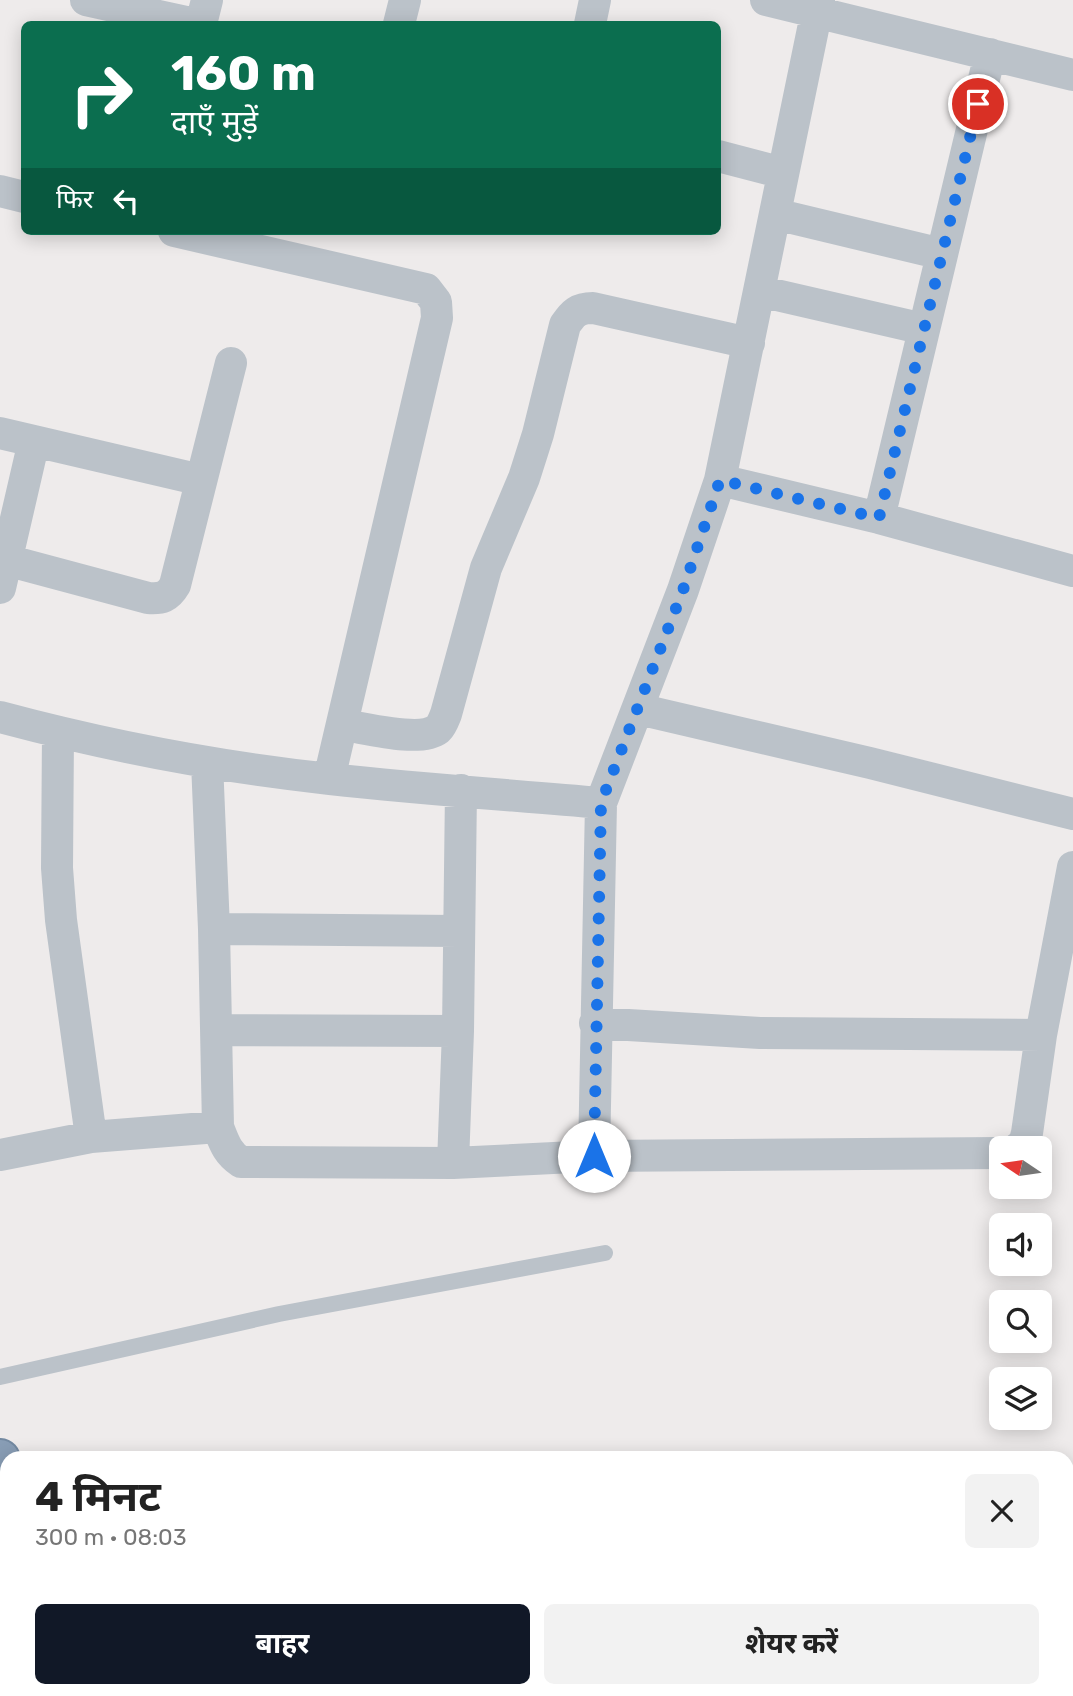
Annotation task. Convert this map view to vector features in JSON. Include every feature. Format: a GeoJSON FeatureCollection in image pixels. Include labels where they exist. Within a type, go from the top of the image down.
{"type":"FeatureCollection","features":[{"type":"Feature","properties":{"kind":"street"},"geometry":{"type":"LineString","coordinates":[[86,0],[181,21]]}},
{"type":"Feature","properties":{"kind":"street"},"geometry":{"type":"LineString","coordinates":[[202,21],[207,0]]}},
{"type":"Feature","properties":{"kind":"street"},"geometry":{"type":"LineString","coordinates":[[401,21],[405,0]]}},
{"type":"Feature","properties":{"kind":"street"},"geometry":{"type":"LineString","coordinates":[[591,21],[595,0]]}},
{"type":"Feature","properties":{"kind":"street"},"geometry":{"type":"LineString","coordinates":[[766,0],[817,6],[1073,75]]}},
{"type":"Feature","properties":{"kind":"street"},"geometry":{"type":"LineString","coordinates":[[594,1156],[601,803],[683,590],[720,480],[817,6]]}},
{"type":"Feature","properties":{"kind":"street"},"geometry":{"type":"LineString","coordinates":[[879,518],[990,54]]}},
{"type":"Feature","properties":{"kind":"street"},"geometry":{"type":"LineString","coordinates":[[721,157],[783,173]]}},
{"type":"Feature","properties":{"kind":"street"},"geometry":{"type":"LineString","coordinates":[[0,191],[21,196]]}},
{"type":"Feature","properties":{"kind":"street"},"geometry":{"type":"LineString","coordinates":[[775,214],[942,254]]}},
{"type":"Feature","properties":{"kind":"street"},"geometry":{"type":"LineString","coordinates":[[191,235],[426,289],[436,302],[437,318],[329,779]]}},
{"type":"Feature","properties":{"kind":"street"},"geometry":{"type":"LineString","coordinates":[[759,291],[924,329]]}},
{"type":"Feature","properties":{"kind":"street"},"geometry":{"type":"LineString","coordinates":[[343,725],[415,735],[429,734],[440,727],[446,714],[485,568],[524,478],[538,434],[565,325],[572,314],[581,308],[593,308],[749,343]]}},
{"type":"Feature","properties":{"kind":"street"},"geometry":{"type":"LineString","coordinates":[[34,441],[3,574],[160,599],[169,594],[174,585],[231,363]]}},
{"type":"Feature","properties":{"kind":"street"},"geometry":{"type":"LineString","coordinates":[[0,433],[201,480]]}},
{"type":"Feature","properties":{"kind":"street"},"geometry":{"type":"LineString","coordinates":[[720,480],[1072,568]]}},
{"type":"Feature","properties":{"kind":"street"},"geometry":{"type":"LineString","coordinates":[[638,709],[1073,814]]}},
{"type":"Feature","properties":{"kind":"street"},"geometry":{"type":"LineString","coordinates":[[0,717],[58,732],[207,762],[329,779],[601,803]]}},
{"type":"Feature","properties":{"kind":"street"},"geometry":{"type":"LineString","coordinates":[[58,732],[57,868],[61,920],[90,1137]]}},
{"type":"Feature","properties":{"kind":"street"},"geometry":{"type":"LineString","coordinates":[[207,762],[218,1127],[226,1148],[241,1162],[453,1164],[594,1156],[989,1153]]}},
{"type":"Feature","properties":{"kind":"street"},"geometry":{"type":"LineString","coordinates":[[453,1164],[458,1031],[461,790]]}},
{"type":"Feature","properties":{"kind":"street"},"geometry":{"type":"LineString","coordinates":[[1026,1136],[1041,1035],[1073,867]]}},
{"type":"Feature","properties":{"kind":"street"},"geometry":{"type":"LineString","coordinates":[[214,929],[458,931]]}},
{"type":"Feature","properties":{"kind":"street"},"geometry":{"type":"LineString","coordinates":[[595,1023],[760,1033],[1041,1035]]}},
{"type":"Feature","properties":{"kind":"street"},"geometry":{"type":"LineString","coordinates":[[216,1030],[458,1031]]}},
{"type":"Feature","properties":{"kind":"street"},"geometry":{"type":"LineString","coordinates":[[0,1154],[90,1137],[218,1127]]}},
{"type":"Feature","properties":{"kind":"lane"},"geometry":{"type":"LineString","coordinates":[[0,1377],[279,1314],[606,1253]]}},
{"type":"Feature","properties":{"kind":"route"},"geometry":{"type":"LineString","coordinates":[[594,1156],[601,803],[683,590],[720,480],[879,518],[978,104]]}}]}
